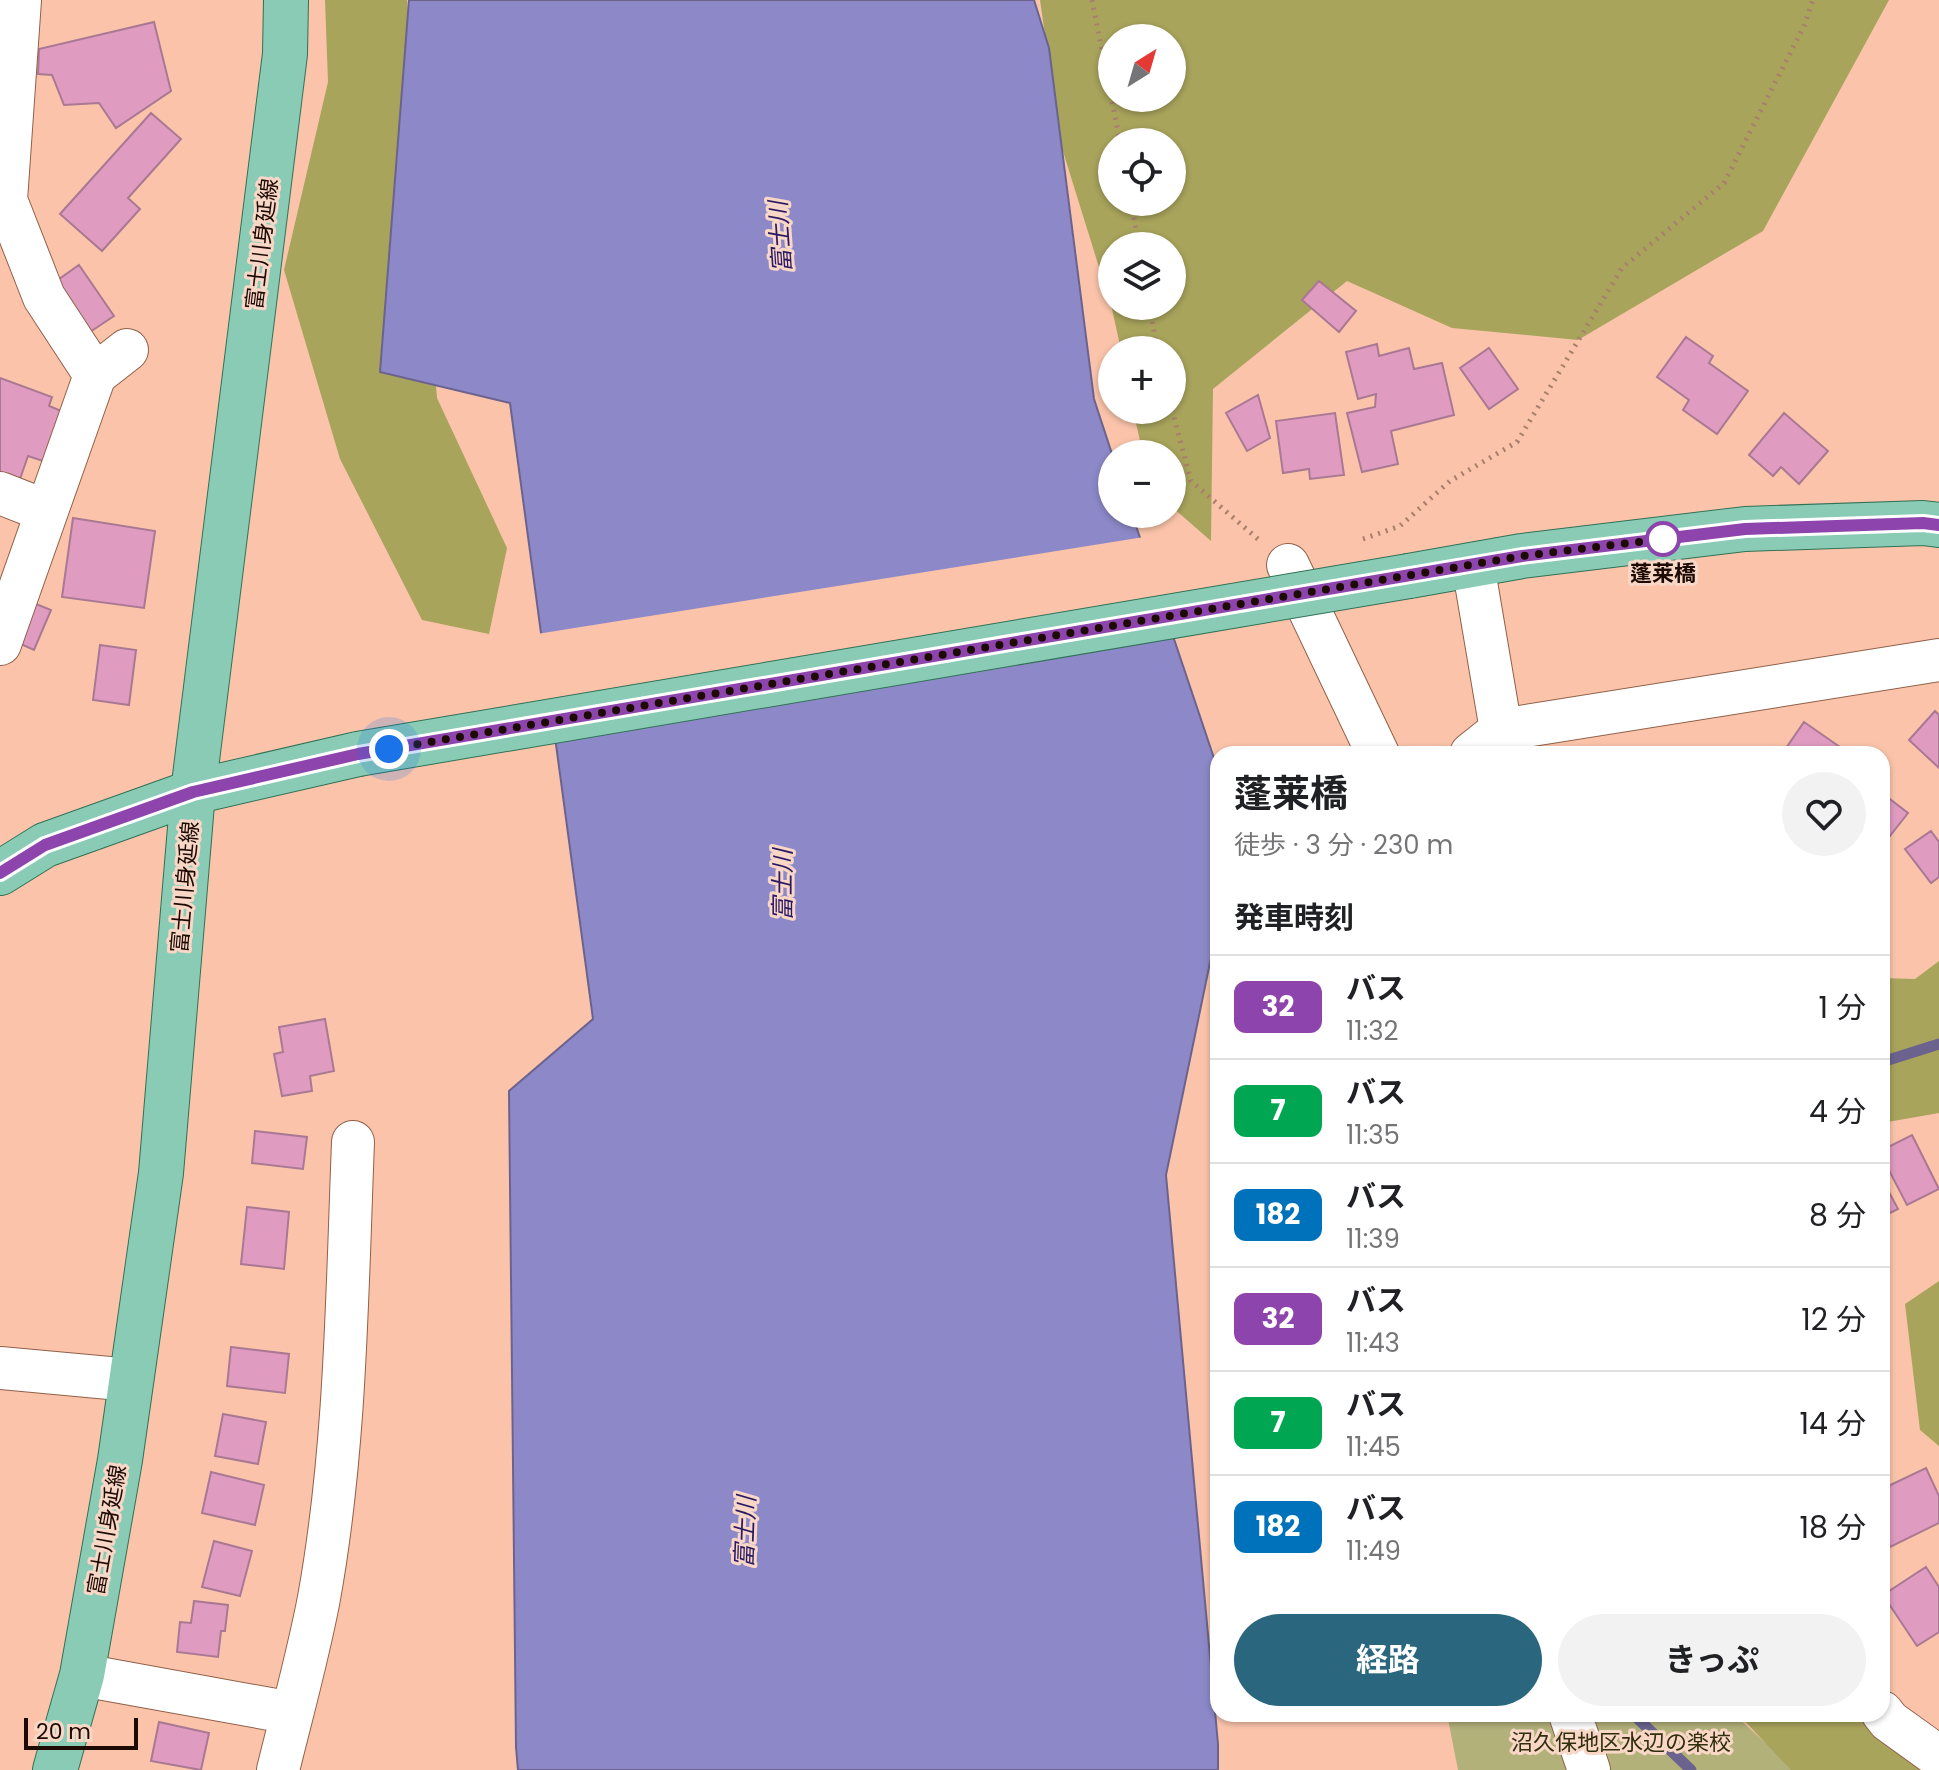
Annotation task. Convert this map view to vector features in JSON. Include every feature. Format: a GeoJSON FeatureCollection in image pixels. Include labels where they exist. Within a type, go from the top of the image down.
{"type":"FeatureCollection","features":[{"type":"Feature","properties":{"kind":"main road","name":"富士川身延線"},"geometry":{"type":"LineString","coordinates":[[55,1770],[82,1675],[120,1460],[161,1173],[193,792],[281,84],[286,0]]}},
{"type":"Feature","properties":{"kind":"main road"},"geometry":{"type":"LineString","coordinates":[[0,873],[45,845],[193,792],[358,754],[1473,565],[1745,529],[1939,525]]}},
{"type":"Feature","properties":{"kind":"street"},"geometry":{"type":"LineString","coordinates":[[0,644],[46,511],[111,362],[44,297],[6,200],[20,0]]}},
{"type":"Feature","properties":{"kind":"street"},"geometry":{"type":"LineString","coordinates":[[0,493],[46,511]]}},
{"type":"Feature","properties":{"kind":"street"},"geometry":{"type":"LineString","coordinates":[[1288,565],[1374,746]]}},
{"type":"Feature","properties":{"kind":"street"},"geometry":{"type":"LineString","coordinates":[[1473,565],[1486,742],[1939,660]]}},
{"type":"Feature","properties":{"kind":"street"},"geometry":{"type":"LineString","coordinates":[[278,1770],[319,1597],[336,1475],[346,1338],[353,1142]]}},
{"type":"Feature","properties":{"kind":"street"},"geometry":{"type":"LineString","coordinates":[[0,1368],[131,1380]]}},
{"type":"Feature","properties":{"kind":"street"},"geometry":{"type":"LineString","coordinates":[[82,1675],[292,1713]]}},
{"type":"Feature","properties":{"kind":"street"},"geometry":{"type":"LineString","coordinates":[[1573,1722],[1589,1770]]}},
{"type":"Feature","properties":{"kind":"street"},"geometry":{"type":"LineString","coordinates":[[1890,1722],[1939,1757]]}},
{"type":"Feature","properties":{"kind":"path"},"geometry":{"type":"LineString","coordinates":[[1092,0],[1117,128]]}},
{"type":"Feature","properties":{"kind":"path"},"geometry":{"type":"LineString","coordinates":[[1358,541],[1400,526],[1450,481],[1517,442],[1622,268],[1724,183],[1804,26],[1813,0]]}},
{"type":"Feature","properties":{"kind":"path"},"geometry":{"type":"LineString","coordinates":[[1176,424],[1191,481],[1288,565]]}},
{"type":"Feature","properties":{"kind":"green space","name":"沼久保地区水辺の楽校"},"geometry":{"type":"Polygon","coordinates":[[[1449,1722],[1743,1722],[1795,1770],[1458,1770],[1449,1722]]]}},
{"type":"Feature","properties":{"kind":"shaded area"},"geometry":{"type":"Polygon","coordinates":[[[325,0],[407,0],[437,398],[507,548],[489,634],[422,620],[340,459],[284,270],[328,82],[325,0]]]}},
{"type":"Feature","properties":{"kind":"shaded area"},"geometry":{"type":"Polygon","coordinates":[[[1040,0],[1889,0],[1763,231],[1578,340],[1452,328],[1347,281],[1213,389],[1211,541],[1186,519],[1186,440],[1140,440],[1136,424],[1186,424],[1186,336],[1118,336],[1114,320],[1186,320],[1186,232],[1098,232],[1098,264],[1061,145],[1040,0]]]}},
{"type":"Feature","properties":{"kind":"shaded area"},"geometry":{"type":"Polygon","coordinates":[[[1939,961],[1939,1113],[1890,1122],[1890,978],[1915,979],[1939,961]]]}},
{"type":"Feature","properties":{"kind":"shaded area"},"geometry":{"type":"Polygon","coordinates":[[[1939,1281],[1939,1446],[1920,1430],[1905,1304],[1939,1281]]]}},
{"type":"Feature","properties":{"kind":"shaded area"},"geometry":{"type":"Polygon","coordinates":[[[1746,1722],[1890,1722],[1939,1770],[1791,1770],[1746,1722]]]}},
{"type":"Feature","properties":{"kind":"water","name":"富士川"},"geometry":{"type":"Polygon","coordinates":[[[409,0],[1034,0],[1049,48],[1094,399],[1098,424],[1102,424],[1107,440],[1098,440],[1098,528],[1137,528],[1210,746],[1210,963],[1166,1175],[1210,1656],[1210,1722],[1216,1722],[1218,1770],[518,1770],[509,1091],[593,1019],[510,403],[380,372],[409,0]]]}},
{"type":"Feature","properties":{"kind":"pier"},"geometry":{"type":"Polygon","coordinates":[[[1144,537],[1171,616],[549,722],[537,634],[1144,537]]]}},
{"type":"Feature","properties":{"kind":"building"},"geometry":{"type":"Polygon","coordinates":[[[154,22],[171,91],[116,128],[99,103],[64,105],[52,75],[38,74],[39,49],[154,22]]]}},
{"type":"Feature","properties":{"kind":"building"},"geometry":{"type":"Polygon","coordinates":[[[151,113],[181,139],[128,198],[140,209],[102,251],[60,214],[151,113]]]}},
{"type":"Feature","properties":{"kind":"building"},"geometry":{"type":"Polygon","coordinates":[[[79,265],[114,316],[87,334],[52,284],[79,265]]]}},
{"type":"Feature","properties":{"kind":"building"},"geometry":{"type":"Polygon","coordinates":[[[1319,281],[1356,311],[1339,332],[1302,300],[1319,281]]]}},
{"type":"Feature","properties":{"kind":"building"},"geometry":{"type":"Polygon","coordinates":[[[1686,337],[1713,356],[1709,363],[1748,391],[1717,434],[1683,410],[1689,400],[1657,377],[1686,337]]]}},
{"type":"Feature","properties":{"kind":"building"},"geometry":{"type":"Polygon","coordinates":[[[1377,344],[1379,356],[1409,348],[1414,369],[1442,363],[1454,415],[1391,431],[1398,464],[1362,472],[1347,413],[1375,407],[1376,394],[1358,399],[1346,352],[1377,344]]]}},
{"type":"Feature","properties":{"kind":"building"},"geometry":{"type":"Polygon","coordinates":[[[1489,348],[1518,389],[1489,409],[1460,368],[1489,348]]]}},
{"type":"Feature","properties":{"kind":"building"},"geometry":{"type":"Polygon","coordinates":[[[0,378],[52,397],[49,406],[64,412],[46,462],[28,456],[20,479],[0,472],[0,378]]]}},
{"type":"Feature","properties":{"kind":"building"},"geometry":{"type":"Polygon","coordinates":[[[1258,395],[1270,438],[1247,451],[1226,413],[1258,395]]]}},
{"type":"Feature","properties":{"kind":"building"},"geometry":{"type":"Polygon","coordinates":[[[1335,413],[1344,475],[1310,479],[1309,469],[1283,473],[1276,421],[1335,413]]]}},
{"type":"Feature","properties":{"kind":"building"},"geometry":{"type":"Polygon","coordinates":[[[1784,413],[1828,451],[1799,484],[1781,467],[1773,476],[1749,455],[1784,413]]]}},
{"type":"Feature","properties":{"kind":"building"},"geometry":{"type":"Polygon","coordinates":[[[73,518],[155,531],[144,608],[62,597],[73,518]]]}},
{"type":"Feature","properties":{"kind":"building"},"geometry":{"type":"Polygon","coordinates":[[[31,602],[51,610],[34,650],[14,641],[31,602]]]}},
{"type":"Feature","properties":{"kind":"building"},"geometry":{"type":"Polygon","coordinates":[[[100,645],[136,650],[129,705],[93,700],[100,645]]]}},
{"type":"Feature","properties":{"kind":"building"},"geometry":{"type":"Polygon","coordinates":[[[1935,711],[1939,715],[1939,768],[1909,740],[1935,711]]]}},
{"type":"Feature","properties":{"kind":"building"},"geometry":{"type":"Polygon","coordinates":[[[1804,722],[1838,746],[1788,746],[1804,722]]]}},
{"type":"Feature","properties":{"kind":"building"},"geometry":{"type":"Polygon","coordinates":[[[1890,799],[1908,813],[1890,836],[1890,799]]]}},
{"type":"Feature","properties":{"kind":"building"},"geometry":{"type":"Polygon","coordinates":[[[1931,831],[1939,842],[1939,877],[1931,883],[1905,849],[1931,831]]]}},
{"type":"Feature","properties":{"kind":"building"},"geometry":{"type":"Polygon","coordinates":[[[325,1019],[334,1071],[310,1076],[312,1091],[282,1096],[274,1054],[283,1052],[279,1027],[325,1019]]]}},
{"type":"Feature","properties":{"kind":"building"},"geometry":{"type":"Polygon","coordinates":[[[255,1131],[307,1137],[303,1169],[252,1163],[255,1131]]]}},
{"type":"Feature","properties":{"kind":"building"},"geometry":{"type":"Polygon","coordinates":[[[1912,1135],[1939,1189],[1907,1205],[1890,1172],[1890,1146],[1912,1135]]]}},
{"type":"Feature","properties":{"kind":"building"},"geometry":{"type":"Polygon","coordinates":[[[1890,1194],[1898,1209],[1890,1213],[1890,1194]]]}},
{"type":"Feature","properties":{"kind":"building"},"geometry":{"type":"Polygon","coordinates":[[[247,1207],[289,1212],[284,1269],[241,1264],[247,1207]]]}},
{"type":"Feature","properties":{"kind":"building"},"geometry":{"type":"Polygon","coordinates":[[[231,1347],[289,1354],[285,1393],[227,1386],[231,1347]]]}},
{"type":"Feature","properties":{"kind":"building"},"geometry":{"type":"Polygon","coordinates":[[[223,1414],[266,1422],[258,1464],[215,1456],[223,1414]]]}},
{"type":"Feature","properties":{"kind":"building"},"geometry":{"type":"Polygon","coordinates":[[[1926,1468],[1939,1496],[1939,1523],[1890,1547],[1890,1485],[1926,1468]]]}},
{"type":"Feature","properties":{"kind":"building"},"geometry":{"type":"Polygon","coordinates":[[[211,1472],[264,1485],[255,1525],[202,1513],[211,1472]]]}},
{"type":"Feature","properties":{"kind":"building"},"geometry":{"type":"Polygon","coordinates":[[[214,1541],[252,1551],[240,1596],[202,1587],[214,1541]]]}},
{"type":"Feature","properties":{"kind":"building"},"geometry":{"type":"Polygon","coordinates":[[[1926,1567],[1939,1587],[1939,1632],[1917,1646],[1890,1606],[1890,1590],[1926,1567]]]}},
{"type":"Feature","properties":{"kind":"building"},"geometry":{"type":"Polygon","coordinates":[[[194,1601],[228,1605],[218,1657],[177,1652],[180,1622],[191,1623],[194,1601]]]}},
{"type":"Feature","properties":{"kind":"building"},"geometry":{"type":"Polygon","coordinates":[[[159,1722],[209,1733],[201,1770],[151,1761],[159,1722]]]}},
{"type":"Feature","properties":{"kind":"waterway"},"geometry":{"type":"LineString","coordinates":[[1890,1059],[1939,1044]]}},
{"type":"Feature","properties":{"kind":"waterway"},"geometry":{"type":"LineString","coordinates":[[1641,1722],[1691,1770]]}},
{"type":"Feature","properties":{"kind":"bus line","name":"32"},"geometry":{"type":"LineString","coordinates":[[0,873],[45,845],[193,792],[358,754],[1522,556],[1745,529],[1939,525]]}},
{"type":"Feature","properties":{"kind":"place","name":"蓬莱橋"},"geometry":{"type":"Point","coordinates":[1663,539]}},
{"type":"Feature","properties":{"kind":"route"},"geometry":{"type":"LineString","coordinates":[[389,749],[1522,556],[1663,539]]}}]}
